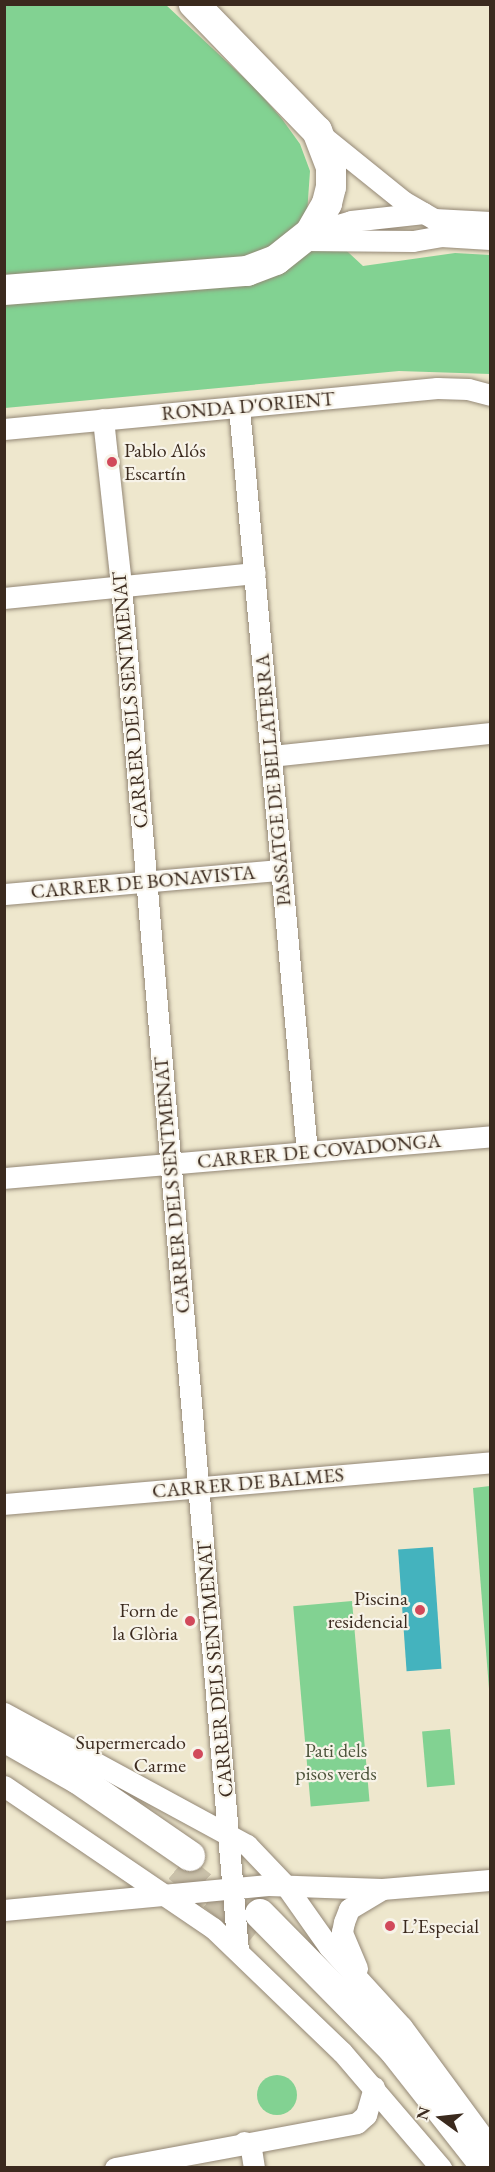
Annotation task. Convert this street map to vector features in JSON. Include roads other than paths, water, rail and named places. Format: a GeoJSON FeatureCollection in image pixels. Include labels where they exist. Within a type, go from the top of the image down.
{"type":"FeatureCollection","features":[{"type":"Feature","properties":{"kind":"street"},"geometry":{"type":"LineString","coordinates":[[194,4],[318,131],[403,201],[434,219],[490,222]]}},
{"type":"Feature","properties":{"kind":"street"},"geometry":{"type":"LineString","coordinates":[[308,237],[327,203],[332,187],[331,167],[318,131]]}},
{"type":"Feature","properties":{"kind":"street"},"geometry":{"type":"LineString","coordinates":[[4,290],[247,271],[276,260],[308,237],[351,221],[424,213]]}},
{"type":"Feature","properties":{"kind":"street"},"geometry":{"type":"LineString","coordinates":[[308,237],[413,242],[441,236],[490,239]]}},
{"type":"Feature","properties":{"kind":"street","name":"RONDA D'ORIENT"},"geometry":{"type":"LineString","coordinates":[[4,429],[436,388],[468,389],[490,395]]}},
{"type":"Feature","properties":{"kind":"street","name":"PASSATGE DE BELLATERRA"},"geometry":{"type":"LineString","coordinates":[[239,408],[307,1152]]}},
{"type":"Feature","properties":{"kind":"street","name":"CARRER DELS SENTMENAT"},"geometry":{"type":"LineString","coordinates":[[103,419],[121,586],[228,1832],[247,1915]]}},
{"type":"Feature","properties":{"kind":"street"},"geometry":{"type":"LineString","coordinates":[[4,598],[255,573]]}},
{"type":"Feature","properties":{"kind":"street"},"geometry":{"type":"LineString","coordinates":[[271,756],[490,733]]}},
{"type":"Feature","properties":{"kind":"street","name":"CARRER DE BONAVISTA"},"geometry":{"type":"LineString","coordinates":[[4,894],[282,870]]}},
{"type":"Feature","properties":{"kind":"street","name":"CARRER DE COVADONGA"},"geometry":{"type":"LineString","coordinates":[[4,1178],[490,1136]]}},
{"type":"Feature","properties":{"kind":"street","name":"CARRER DE BALMES"},"geometry":{"type":"LineString","coordinates":[[4,1504],[490,1462]]}},
{"type":"Feature","properties":{"kind":"street"},"geometry":{"type":"LineString","coordinates":[[4,1713],[175,1809],[228,1832],[247,1845],[286,1886],[329,1947],[370,1989],[433,2066],[490,2148]]}},
{"type":"Feature","properties":{"kind":"street"},"geometry":{"type":"LineString","coordinates":[[4,1737],[78,1779],[184,1862],[4,1757]]}},
{"type":"Feature","properties":{"kind":"street"},"geometry":{"type":"LineString","coordinates":[[4,1786],[167,1896],[247,1915],[362,2037],[468,2168]]}},
{"type":"Feature","properties":{"kind":"street"},"geometry":{"type":"LineString","coordinates":[[247,1915],[286,1886],[382,1889],[490,1880]]}},
{"type":"Feature","properties":{"kind":"street"},"geometry":{"type":"LineString","coordinates":[[370,1989],[342,1932],[349,1909],[382,1889]]}},
{"type":"Feature","properties":{"kind":"street"},"geometry":{"type":"LineString","coordinates":[[4,1910],[167,1896],[247,1915],[394,2050],[487,2168]]}},
{"type":"Feature","properties":{"kind":"street"},"geometry":{"type":"LineString","coordinates":[[247,1915],[374,2087],[441,2168]]}},
{"type":"Feature","properties":{"kind":"street"},"geometry":{"type":"LineString","coordinates":[[115,2168],[244,2142],[357,2123],[366,2115],[374,2087]]}},
{"type":"Feature","properties":{"kind":"street"},"geometry":{"type":"LineString","coordinates":[[244,2142],[251,2149],[255,2168]]}},
{"type":"Feature","properties":{"kind":"water","name":"Piscina residencial"},"geometry":{"type":"Polygon","coordinates":[[[433,1547],[442,1669],[407,1671],[398,1549],[433,1547]]]}},
{"type":"Feature","properties":{"kind":"tunnel"},"geometry":{"type":"LineString","coordinates":[[178,1867],[257,1931]]}},
{"type":"Feature","properties":{"kind":"place","name":"Pablo Alós Escartín"},"geometry":{"type":"Point","coordinates":[112,462]}},
{"type":"Feature","properties":{"kind":"place","name":"Piscina residencial"},"geometry":{"type":"Point","coordinates":[420,1610]}},
{"type":"Feature","properties":{"kind":"place","name":"Forn de la Glòria"},"geometry":{"type":"Point","coordinates":[190,1621]}},
{"type":"Feature","properties":{"kind":"place","name":"Supermercado Carme"},"geometry":{"type":"Point","coordinates":[198,1754]}},
{"type":"Feature","properties":{"kind":"place","name":"L’Especial"},"geometry":{"type":"Point","coordinates":[390,1926]}},
{"type":"Feature","properties":{"kind":"park label","name":"Pati dels pisos verds"},"geometry":{"type":"Point","coordinates":[336,1762]}}]}
